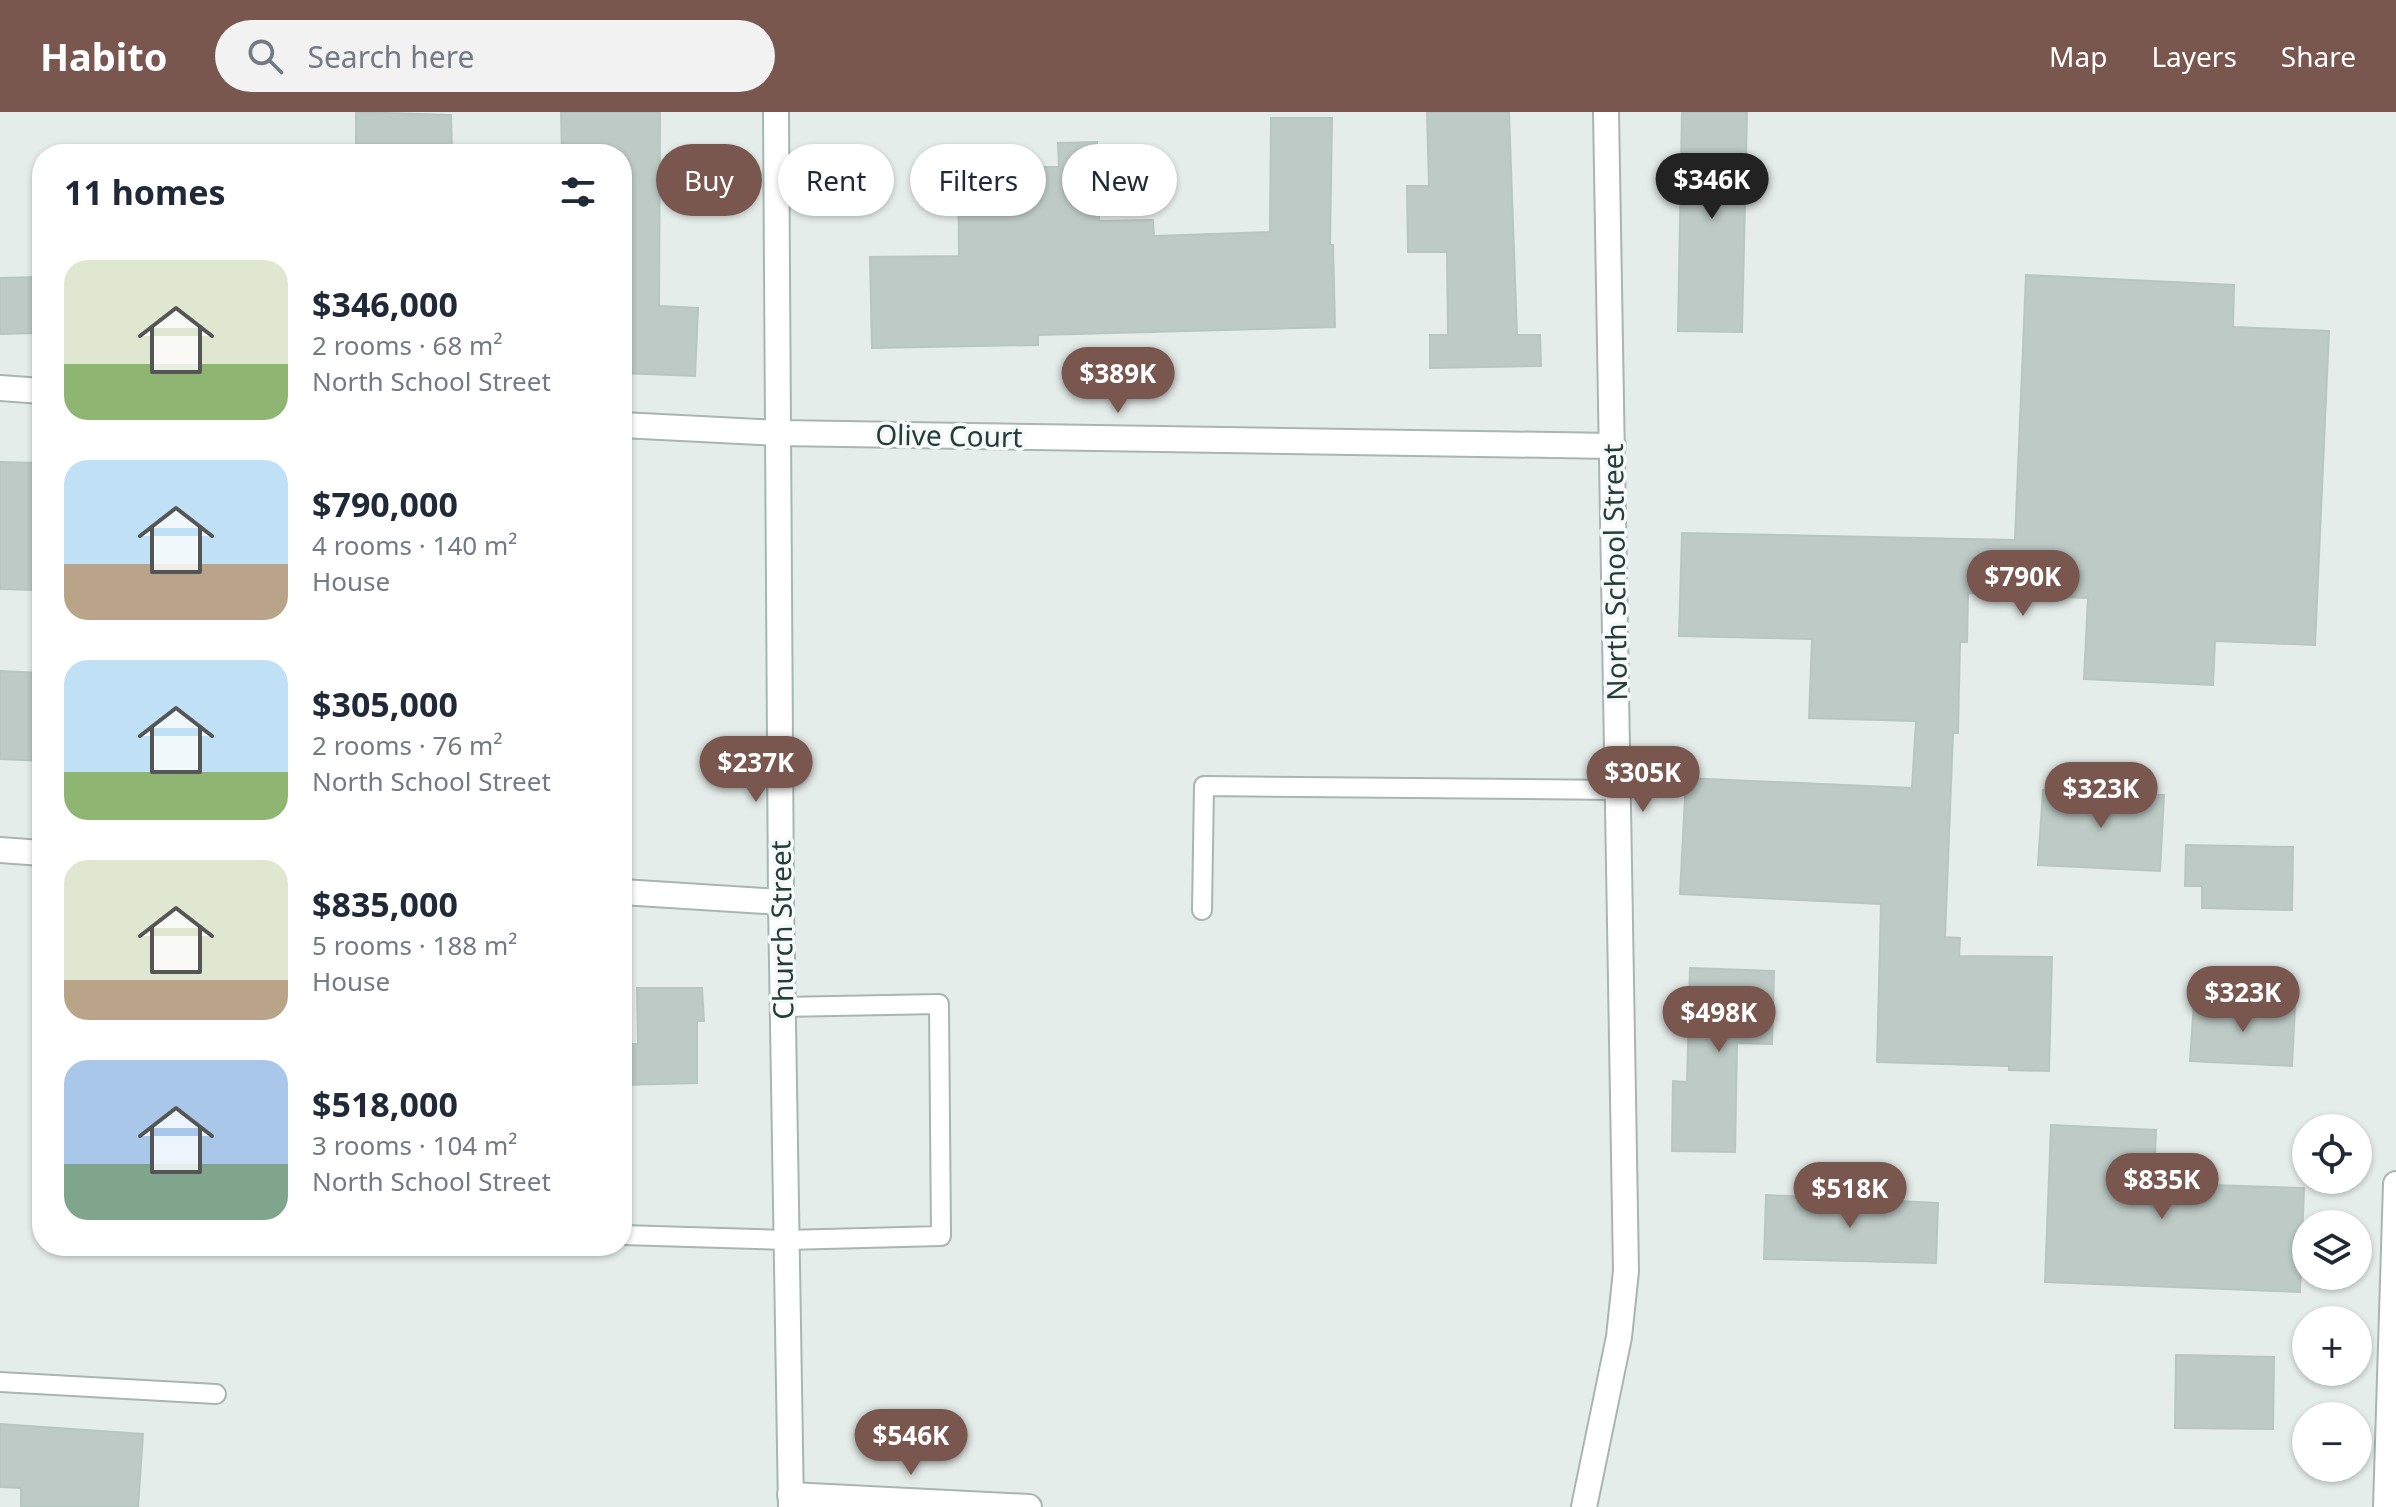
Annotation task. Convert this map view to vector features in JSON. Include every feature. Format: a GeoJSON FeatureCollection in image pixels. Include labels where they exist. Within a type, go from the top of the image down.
{"type":"FeatureCollection","features":[{"type":"Feature","properties":{"kind":"street","name":"Church Street"},"geometry":{"type":"LineString","coordinates":[[776,112],[782,1007],[790,1501]]}},
{"type":"Feature","properties":{"kind":"street","name":"North School Street"},"geometry":{"type":"LineString","coordinates":[[1584,1507],[1619,1337],[1626,1271],[1606,112]]}},
{"type":"Feature","properties":{"kind":"street"},"geometry":{"type":"LineString","coordinates":[[0,388],[32,390]]}},
{"type":"Feature","properties":{"kind":"street","name":"Olive Court"},"geometry":{"type":"LineString","coordinates":[[632,426],[779,433],[1613,446]]}},
{"type":"Feature","properties":{"kind":"street"},"geometry":{"type":"LineString","coordinates":[[0,850],[32,852]]}},
{"type":"Feature","properties":{"kind":"street"},"geometry":{"type":"LineString","coordinates":[[632,893],[781,902]]}},
{"type":"Feature","properties":{"kind":"street"},"geometry":{"type":"LineString","coordinates":[[2386,1507],[2396,1184]]}},
{"type":"Feature","properties":{"kind":"street"},"geometry":{"type":"LineString","coordinates":[[790,1501],[1029,1507]]}},
{"type":"Feature","properties":{"kind":"lane"},"geometry":{"type":"LineString","coordinates":[[1202,910],[1204,786],[1618,790]]}},
{"type":"Feature","properties":{"kind":"lane"},"geometry":{"type":"LineString","coordinates":[[632,1235],[786,1240],[941,1236],[939,1004],[782,1007]]}},
{"type":"Feature","properties":{"kind":"lane"},"geometry":{"type":"LineString","coordinates":[[0,1382],[216,1394]]}},
{"type":"Feature","properties":{"kind":"building"},"geometry":{"type":"Polygon","coordinates":[[[356,112],[451,115],[452,144],[356,144],[356,112]]]}},
{"type":"Feature","properties":{"kind":"building"},"geometry":{"type":"Polygon","coordinates":[[[561,112],[660,112],[660,144],[656,144],[659,306],[698,308],[695,376],[632,373],[632,144],[562,144],[561,112]]]}},
{"type":"Feature","properties":{"kind":"building"},"geometry":{"type":"Polygon","coordinates":[[[1427,112],[1509,112],[1517,335],[1540,335],[1541,366],[1430,368],[1430,335],[1448,335],[1447,252],[1408,252],[1407,186],[1429,186],[1427,112]]]}},
{"type":"Feature","properties":{"kind":"building"},"geometry":{"type":"Polygon","coordinates":[[[1682,112],[1747,112],[1742,332],[1678,331],[1682,112]]]}},
{"type":"Feature","properties":{"kind":"building"},"geometry":{"type":"Polygon","coordinates":[[[1271,118],[1332,118],[1330,245],[1333,245],[1335,327],[1038,335],[1038,345],[872,348],[870,257],[959,256],[959,216],[1046,216],[1046,167],[1059,167],[1058,143],[1097,142],[1062,144],[1062,216],[1099,216],[1099,221],[1153,220],[1154,236],[1270,232],[1271,118]]]}},
{"type":"Feature","properties":{"kind":"building"},"geometry":{"type":"Polygon","coordinates":[[[2026,275],[2234,285],[2233,327],[2329,331],[2315,645],[2215,641],[2213,685],[2084,679],[2088,598],[1968,593],[1967,642],[1960,642],[1958,733],[1953,733],[1945,937],[1960,938],[1959,956],[2052,957],[2049,1071],[2009,1070],[2009,1066],[1877,1062],[1881,904],[1680,894],[1686,778],[1912,788],[1916,721],[1809,718],[1812,639],[1679,636],[1682,533],[2015,540],[2026,275]]]}},
{"type":"Feature","properties":{"kind":"building"},"geometry":{"type":"Polygon","coordinates":[[[32,277],[32,333],[0,334],[0,278],[32,277]]]}},
{"type":"Feature","properties":{"kind":"building"},"geometry":{"type":"Polygon","coordinates":[[[0,462],[32,463],[32,590],[0,589],[0,462]]]}},
{"type":"Feature","properties":{"kind":"building"},"geometry":{"type":"Polygon","coordinates":[[[0,671],[32,673],[32,761],[0,759],[0,671]]]}},
{"type":"Feature","properties":{"kind":"building"},"geometry":{"type":"Polygon","coordinates":[[[2043,790],[2164,795],[2160,871],[2038,865],[2043,790]]]}},
{"type":"Feature","properties":{"kind":"building"},"geometry":{"type":"Polygon","coordinates":[[[2186,845],[2293,847],[2292,910],[2202,908],[2202,886],[2185,886],[2186,845]]]}},
{"type":"Feature","properties":{"kind":"building"},"geometry":{"type":"Polygon","coordinates":[[[1690,968],[1774,971],[1772,1044],[1737,1043],[1735,1152],[1672,1151],[1673,1081],[1687,1082],[1690,968]]]}},
{"type":"Feature","properties":{"kind":"building"},"geometry":{"type":"Polygon","coordinates":[[[637,988],[702,988],[704,1021],[697,1021],[697,1083],[632,1085],[632,1044],[638,1044],[637,988]]]}},
{"type":"Feature","properties":{"kind":"building"},"geometry":{"type":"Polygon","coordinates":[[[2194,1002],[2295,1007],[2292,1066],[2190,1061],[2194,1002]]]}},
{"type":"Feature","properties":{"kind":"building"},"geometry":{"type":"Polygon","coordinates":[[[2051,1125],[2156,1130],[2154,1183],[2292,1188],[2292,1194],[2304,1194],[2303,1210],[2292,1210],[2292,1290],[2300,1292],[2045,1282],[2051,1125]]]}},
{"type":"Feature","properties":{"kind":"building"},"geometry":{"type":"Polygon","coordinates":[[[1766,1195],[1938,1203],[1936,1263],[1764,1259],[1766,1195]]]}},
{"type":"Feature","properties":{"kind":"building"},"geometry":{"type":"Polygon","coordinates":[[[2176,1355],[2274,1357],[2273,1429],[2175,1428],[2176,1355]]]}},
{"type":"Feature","properties":{"kind":"building"},"geometry":{"type":"Polygon","coordinates":[[[0,1424],[143,1434],[138,1507],[21,1507],[21,1488],[0,1487],[0,1424]]]}}]}
